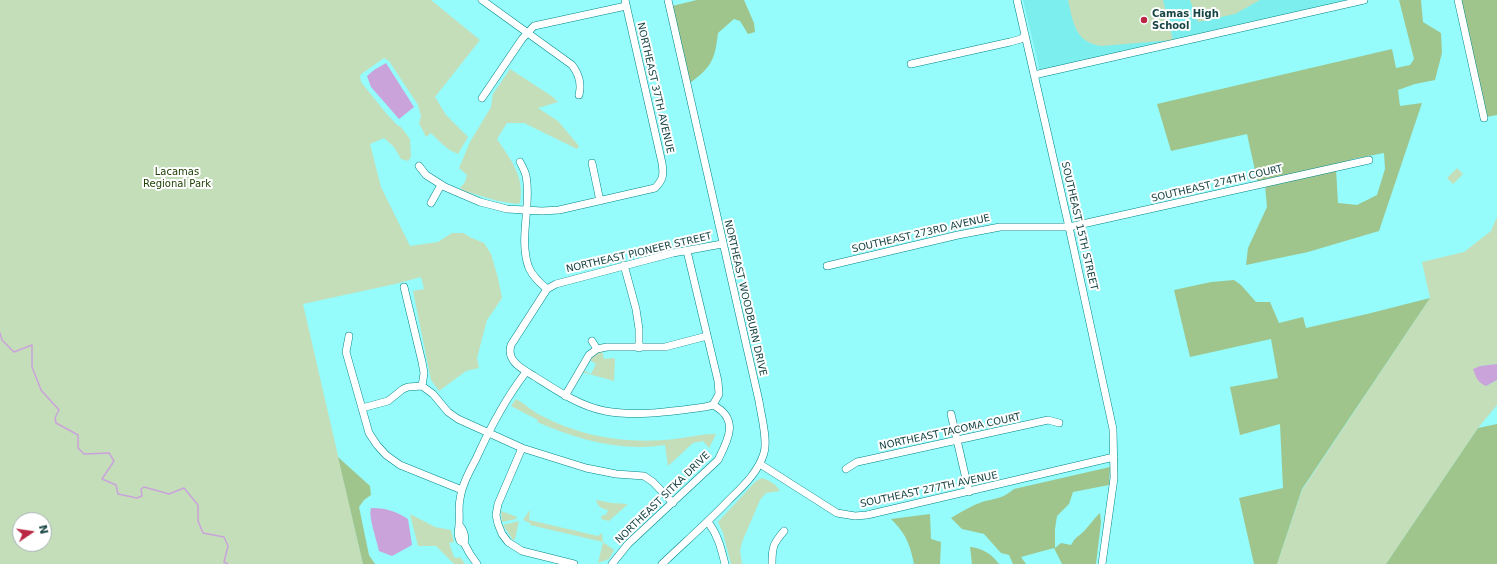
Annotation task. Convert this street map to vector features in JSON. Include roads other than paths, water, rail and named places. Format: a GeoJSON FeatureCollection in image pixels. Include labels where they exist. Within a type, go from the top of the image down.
{"type":"FeatureCollection","features":[{"type":"Feature","properties":{"kind":"street"},"geometry":{"type":"LineString","coordinates":[[482,0],[572,65],[580,80],[581,89],[579,95]]}},
{"type":"Feature","properties":{"kind":"street","name":"NORTHEAST WOODBURN DRIVE"},"geometry":{"type":"LineString","coordinates":[[662,564],[708,522],[753,475],[760,464],[765,451],[764,429],[668,0]]}},
{"type":"Feature","properties":{"kind":"street","name":"SOUTHEAST 15TH STREET"},"geometry":{"type":"LineString","coordinates":[[1017,0],[1110,413],[1114,457],[1114,478],[1102,564]]}},
{"type":"Feature","properties":{"kind":"street"},"geometry":{"type":"LineString","coordinates":[[1034,75],[1364,0]]}},
{"type":"Feature","properties":{"kind":"street"},"geometry":{"type":"LineString","coordinates":[[1458,0],[1484,118]]}},
{"type":"Feature","properties":{"kind":"street"},"geometry":{"type":"LineString","coordinates":[[482,98],[527,32],[539,24],[625,3]]}},
{"type":"Feature","properties":{"kind":"street","name":"NORTHEAST 37TH AVENUE"},"geometry":{"type":"LineString","coordinates":[[600,201],[654,188],[662,182],[662,163],[625,3]]}},
{"type":"Feature","properties":{"kind":"street"},"geometry":{"type":"LineString","coordinates":[[911,64],[1010,42],[1021,39],[1025,35]]}},
{"type":"Feature","properties":{"kind":"street","name":"SOUTHEAST 274TH COURT"},"geometry":{"type":"LineString","coordinates":[[1069,227],[1370,160]]}},
{"type":"Feature","properties":{"kind":"street"},"geometry":{"type":"LineString","coordinates":[[520,162],[526,176],[526,248],[529,268],[537,280],[547,289]]}},
{"type":"Feature","properties":{"kind":"street"},"geometry":{"type":"LineString","coordinates":[[418,166],[426,175],[441,185],[480,202],[507,209],[525,211],[559,210],[600,201],[592,163]]}},
{"type":"Feature","properties":{"kind":"street"},"geometry":{"type":"LineString","coordinates":[[431,203],[441,185]]}},
{"type":"Feature","properties":{"kind":"street","name":"SOUTHEAST 273RD AVENUE"},"geometry":{"type":"LineString","coordinates":[[827,266],[958,235],[1000,227],[1069,227]]}},
{"type":"Feature","properties":{"kind":"street","name":"NORTHEAST PIONEER STREET"},"geometry":{"type":"LineString","coordinates":[[713,405],[641,414],[604,410],[565,396],[526,372],[514,363],[510,349],[511,345],[547,289],[564,280],[673,253],[722,244]]}},
{"type":"Feature","properties":{"kind":"street"},"geometry":{"type":"LineString","coordinates":[[687,251],[718,381],[718,398],[713,405]]}},
{"type":"Feature","properties":{"kind":"street"},"geometry":{"type":"LineString","coordinates":[[624,265],[636,309],[639,329],[638,348]]}},
{"type":"Feature","properties":{"kind":"street"},"geometry":{"type":"LineString","coordinates":[[404,287],[424,373],[422,386]]}},
{"type":"Feature","properties":{"kind":"street"},"geometry":{"type":"LineString","coordinates":[[349,336],[346,352],[362,408],[370,433],[386,455],[400,465],[462,490]]}},
{"type":"Feature","properties":{"kind":"street"},"geometry":{"type":"LineString","coordinates":[[565,396],[589,355],[597,349],[607,347],[665,347],[707,336]]}},
{"type":"Feature","properties":{"kind":"street"},"geometry":{"type":"LineString","coordinates":[[592,341],[597,349]]}},
{"type":"Feature","properties":{"kind":"street"},"geometry":{"type":"LineString","coordinates":[[477,564],[458,536],[457,531],[460,526],[458,510],[462,490],[507,396],[526,372]]}},
{"type":"Feature","properties":{"kind":"street"},"geometry":{"type":"LineString","coordinates":[[362,408],[388,400],[408,386],[422,386],[434,394],[448,412],[458,419],[488,433],[522,448],[600,471],[644,476],[653,482],[673,503]]}},
{"type":"Feature","properties":{"kind":"street","name":"NORTHEAST SITKA DRIVE"},"geometry":{"type":"LineString","coordinates":[[612,564],[628,544],[718,460],[727,442],[730,424],[723,412],[713,405]]}},
{"type":"Feature","properties":{"kind":"street"},"geometry":{"type":"LineString","coordinates":[[951,414],[970,492]]}},
{"type":"Feature","properties":{"kind":"street","name":"NORTHEAST TACOMA COURT"},"geometry":{"type":"LineString","coordinates":[[846,469],[857,462],[1048,420],[1059,423]]}},
{"type":"Feature","properties":{"kind":"street"},"geometry":{"type":"LineString","coordinates":[[522,448],[498,504],[496,515],[502,534],[508,542],[522,551],[574,564]]}},
{"type":"Feature","properties":{"kind":"street","name":"SOUTHEAST 277TH AVENUE"},"geometry":{"type":"LineString","coordinates":[[760,464],[836,513],[845,515],[867,515],[1114,457]]}},
{"type":"Feature","properties":{"kind":"street"},"geometry":{"type":"LineString","coordinates":[[708,522],[716,532],[725,564]]}},
{"type":"Feature","properties":{"kind":"street"},"geometry":{"type":"LineString","coordinates":[[772,564],[772,552],[775,541],[784,531]]}},
{"type":"Feature","properties":{"kind":"waterway"},"geometry":{"type":"LineString","coordinates":[[0,333],[2,340],[14,352],[32,345],[32,367],[41,390],[59,410],[55,418],[56,423],[78,435],[78,448],[84,454],[109,453],[114,461],[102,479],[116,485],[118,494],[137,498],[142,496],[141,489],[144,487],[169,494],[184,488],[198,505],[198,521],[203,533],[224,537],[228,546],[224,562],[228,564]]}},
{"type":"Feature","properties":{"kind":"place","name":"Camas High School"},"geometry":{"type":"Point","coordinates":[1144,20]}},
{"type":"Feature","properties":{"kind":"park label","name":"Lacamas Regional Park"},"geometry":{"type":"Point","coordinates":[177,178]}}]}
